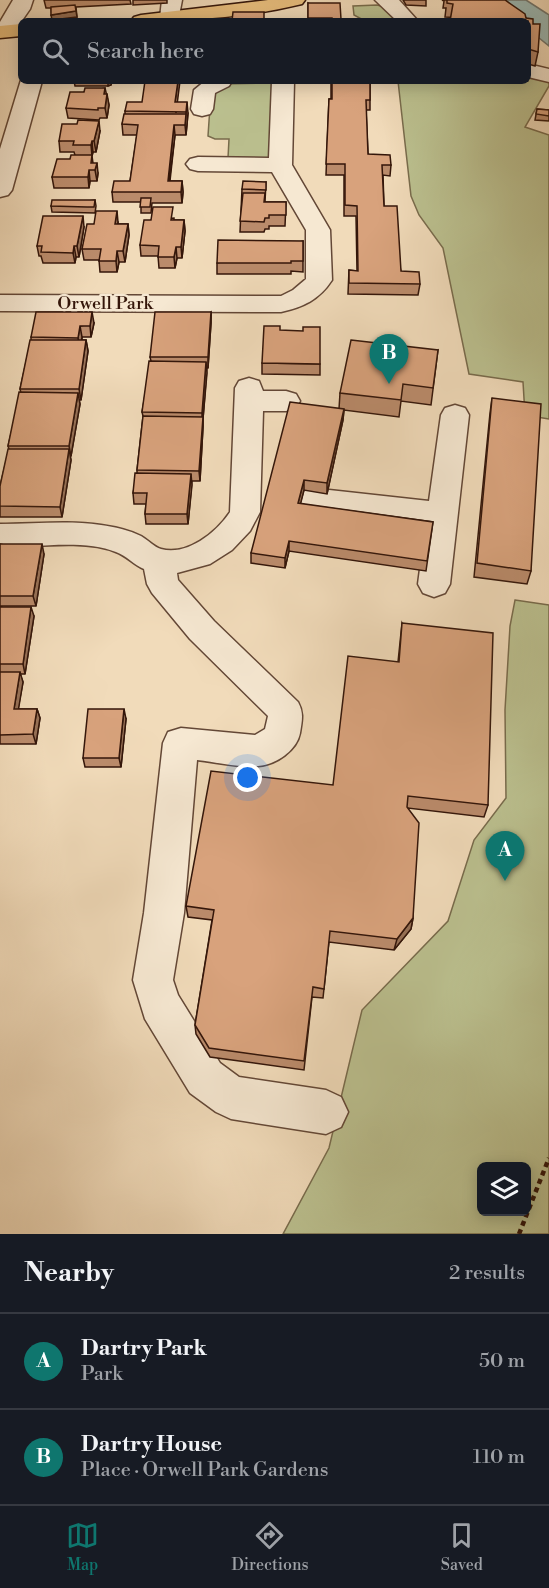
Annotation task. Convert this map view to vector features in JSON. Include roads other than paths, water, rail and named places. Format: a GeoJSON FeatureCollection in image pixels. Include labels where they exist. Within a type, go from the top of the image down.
{"type":"FeatureCollection","features":[{"type":"Feature","properties":{"kind":"main road"},"geometry":{"type":"LineString","coordinates":[[148,18],[171,9],[259,9],[295,0]]}},
{"type":"Feature","properties":{"kind":"street"},"geometry":{"type":"LineString","coordinates":[[9,31],[9,22],[22,10],[23,0]]}},
{"type":"Feature","properties":{"kind":"street"},"geometry":{"type":"LineString","coordinates":[[385,0],[395,6],[405,18]]}},
{"type":"Feature","properties":{"kind":"street"},"geometry":{"type":"LineString","coordinates":[[0,190],[30,84]]}},
{"type":"Feature","properties":{"kind":"street"},"geometry":{"type":"LineString","coordinates":[[202,109],[205,90],[216,84]]}},
{"type":"Feature","properties":{"kind":"street"},"geometry":{"type":"LineString","coordinates":[[197,188],[199,153],[280,165],[283,84]]}},
{"type":"Feature","properties":{"kind":"street","name":"Orwell Park"},"geometry":{"type":"LineString","coordinates":[[0,303],[280,304],[306,296],[319,280],[318,230],[280,165]]}},
{"type":"Feature","properties":{"kind":"street"},"geometry":{"type":"LineString","coordinates":[[0,536],[96,537],[118,540],[159,561],[200,555],[229,536],[239,525],[258,493],[249,394],[286,401]]}},
{"type":"Feature","properties":{"kind":"street"},"geometry":{"type":"LineString","coordinates":[[434,584],[455,415]]}},
{"type":"Feature","properties":{"kind":"street"},"geometry":{"type":"LineString","coordinates":[[302,498],[443,514]]}},
{"type":"Feature","properties":{"kind":"street"},"geometry":{"type":"LineString","coordinates":[[159,561],[163,584],[202,630],[286,712],[281,738],[259,751],[181,742],[164,914],[153,980],[160,1004],[205,1078],[231,1097],[326,1112]]}},
{"type":"Feature","properties":{"kind":"water"},"geometry":{"type":"Polygon","coordinates":[[[481,0],[526,0],[549,15],[549,46],[539,38],[531,37],[531,18],[521,18],[481,0]]]}},
{"type":"Feature","properties":{"kind":"place","name":"Dartry House"},"geometry":{"type":"Point","coordinates":[389,384]}},
{"type":"Feature","properties":{"kind":"place","name":"Dartry Park"},"geometry":{"type":"Point","coordinates":[505,881]}}]}
